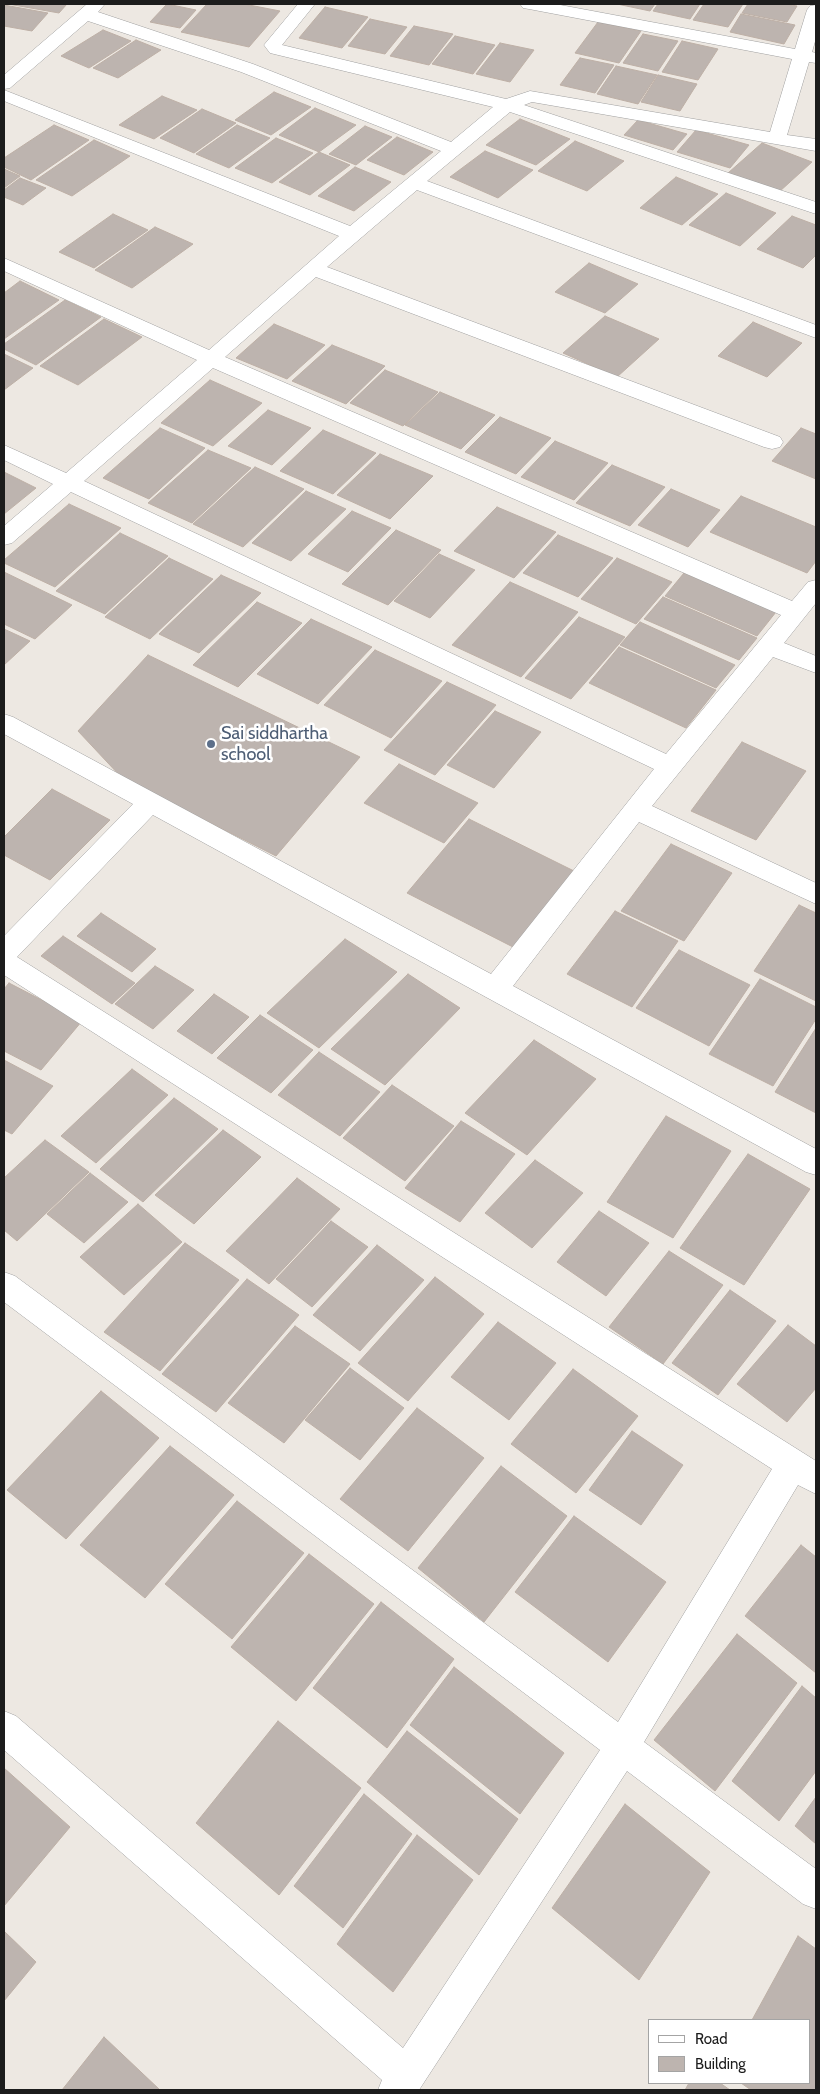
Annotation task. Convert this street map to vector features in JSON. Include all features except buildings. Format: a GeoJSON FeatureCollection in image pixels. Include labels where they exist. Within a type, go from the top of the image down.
{"type":"FeatureCollection","features":[{"type":"Feature","properties":{"kind":"street"},"geometry":{"type":"LineString","coordinates":[[306,4],[273,45],[276,49],[507,106],[816,208]]}},
{"type":"Feature","properties":{"kind":"street"},"geometry":{"type":"LineString","coordinates":[[529,4],[809,57]]}},
{"type":"Feature","properties":{"kind":"street"},"geometry":{"type":"LineString","coordinates":[[4,84],[91,9],[455,150]]}},
{"type":"Feature","properties":{"kind":"street"},"geometry":{"type":"LineString","coordinates":[[777,138],[809,57],[816,10]]}},
{"type":"Feature","properties":{"kind":"street"},"geometry":{"type":"LineString","coordinates":[[4,95],[352,234]]}},
{"type":"Feature","properties":{"kind":"street"},"geometry":{"type":"LineString","coordinates":[[4,538],[352,234],[507,106],[530,96],[816,146]]}},
{"type":"Feature","properties":{"kind":"street"},"geometry":{"type":"LineString","coordinates":[[413,182],[816,332]]}},
{"type":"Feature","properties":{"kind":"street"},"geometry":{"type":"LineString","coordinates":[[4,264],[211,359],[796,612]]}},
{"type":"Feature","properties":{"kind":"street"},"geometry":{"type":"LineString","coordinates":[[314,269],[772,442]]}},
{"type":"Feature","properties":{"kind":"street"},"geometry":{"type":"LineString","coordinates":[[4,452],[670,766]]}},
{"type":"Feature","properties":{"kind":"street"},"geometry":{"type":"LineString","coordinates":[[495,989],[635,809],[816,588]]}},
{"type":"Feature","properties":{"kind":"street"},"geometry":{"type":"LineString","coordinates":[[768,646],[816,665]]}},
{"type":"Feature","properties":{"kind":"street"},"geometry":{"type":"LineString","coordinates":[[4,723],[816,1163]]}},
{"type":"Feature","properties":{"kind":"street"},"geometry":{"type":"LineString","coordinates":[[4,953],[151,802]]}},
{"type":"Feature","properties":{"kind":"street"},"geometry":{"type":"LineString","coordinates":[[635,809],[816,894]]}},
{"type":"Feature","properties":{"kind":"street"},"geometry":{"type":"LineString","coordinates":[[4,962],[805,1472],[402,2083],[5,1732]]}},
{"type":"Feature","properties":{"kind":"street"},"geometry":{"type":"LineString","coordinates":[[4,1285],[816,1891]]}},
{"type":"Feature","properties":{"kind":"place","name":"Sai siddhartha school"},"geometry":{"type":"Point","coordinates":[211,744]}}]}
